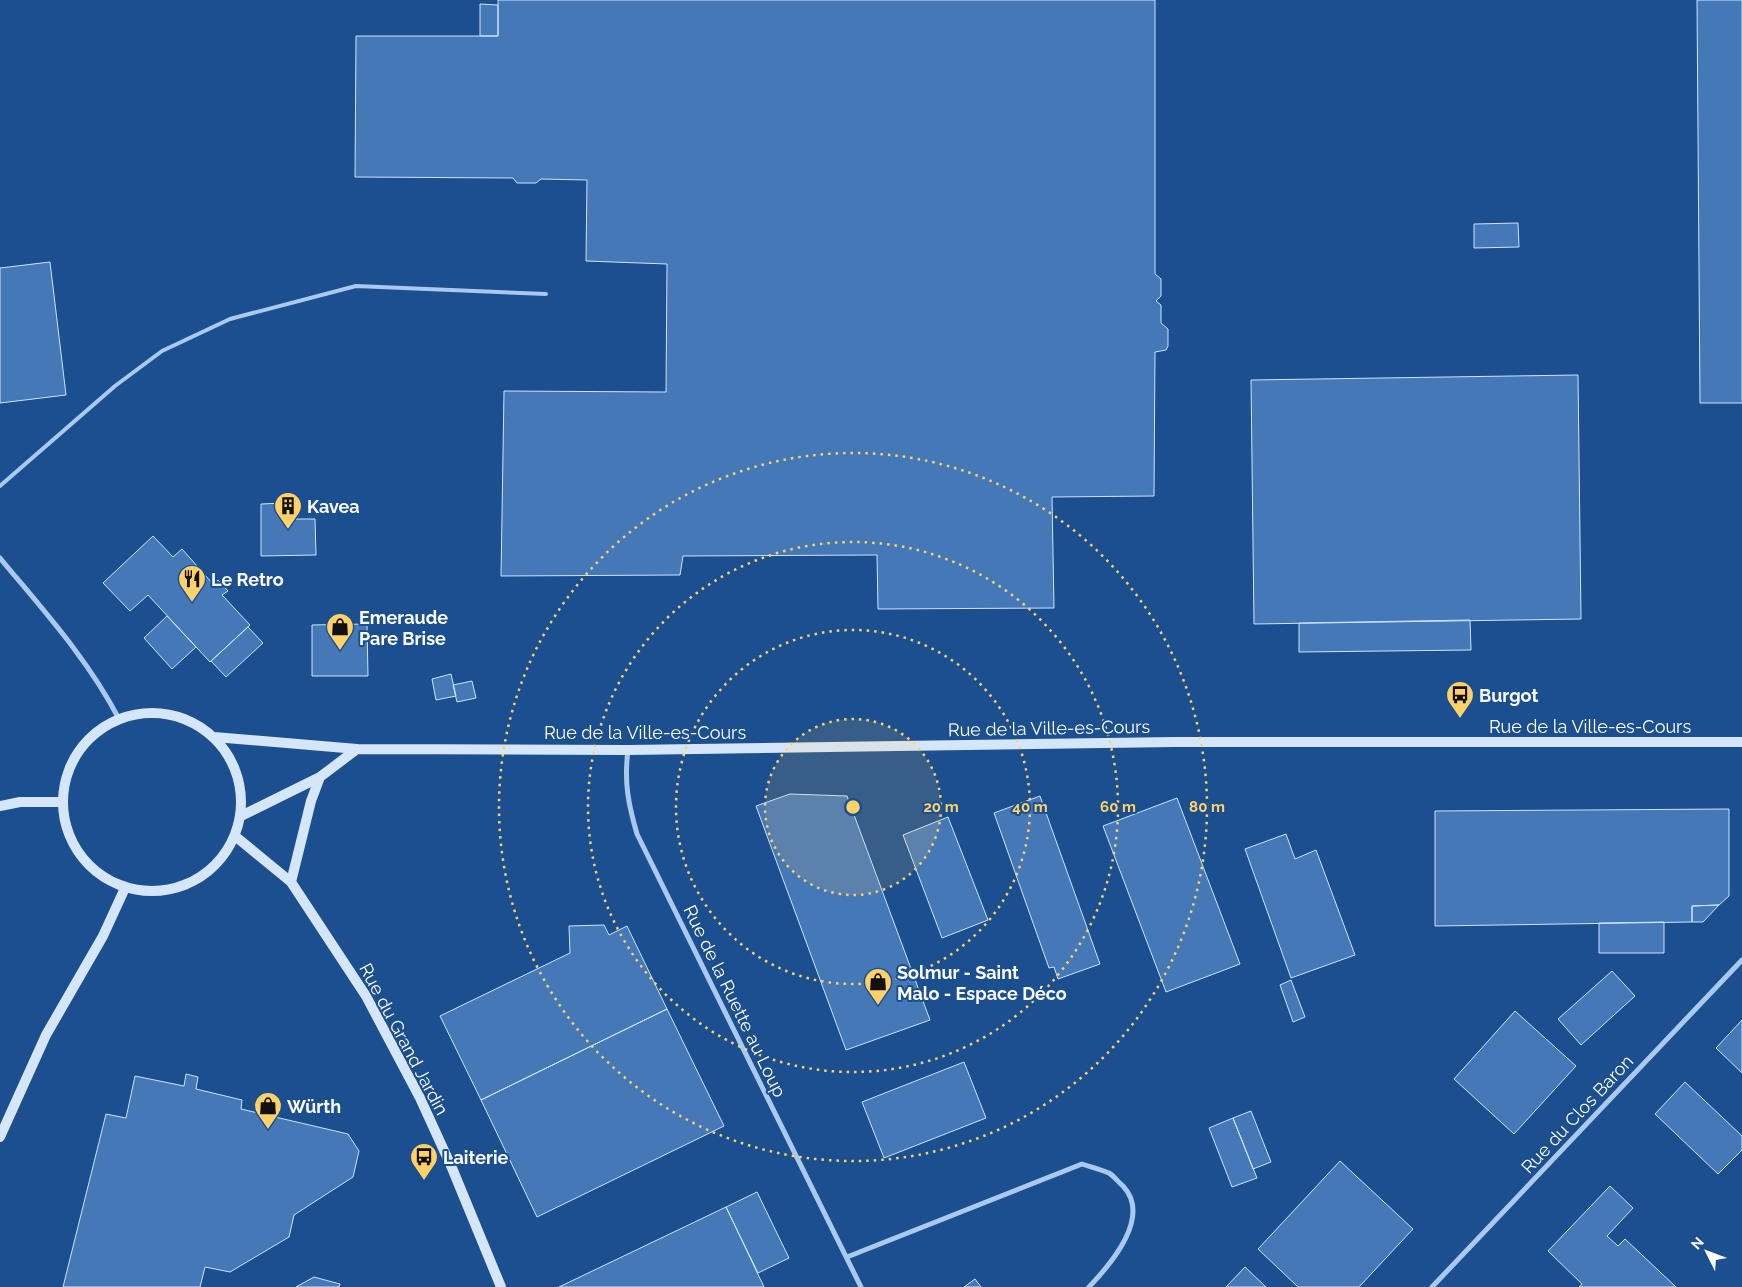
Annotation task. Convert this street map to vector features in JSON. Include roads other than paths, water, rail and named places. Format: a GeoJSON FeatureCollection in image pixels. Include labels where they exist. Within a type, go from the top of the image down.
{"type":"FeatureCollection","features":[{"type":"Feature","properties":{"kind":"street"},"geometry":{"type":"LineString","coordinates":[[0,558],[74,646],[106,693],[119,719]]}},
{"type":"Feature","properties":{"kind":"street"},"geometry":{"type":"LineString","coordinates":[[144,713],[169,714],[193,723],[214,737],[227,754],[237,773],[241,794],[241,816],[235,836],[221,860],[202,878],[177,889],[151,892],[124,888],[91,869],[69,839],[62,802],[66,776],[78,752],[96,732],[119,719],[144,713]]}},
{"type":"Feature","properties":{"kind":"street","name":"Rue de la Ville-es-Cours"},"geometry":{"type":"LineString","coordinates":[[214,737],[357,749],[628,750],[1175,742],[1742,742]]}},
{"type":"Feature","properties":{"kind":"street"},"geometry":{"type":"LineString","coordinates":[[241,816],[320,777],[357,749]]}},
{"type":"Feature","properties":{"kind":"street","name":"Rue de la Ruette au Loup"},"geometry":{"type":"LineString","coordinates":[[628,750],[626,768],[627,800],[637,834],[861,1287]]}},
{"type":"Feature","properties":{"kind":"street"},"geometry":{"type":"LineString","coordinates":[[291,882],[309,809],[320,777]]}},
{"type":"Feature","properties":{"kind":"street"},"geometry":{"type":"LineString","coordinates":[[0,806],[20,802],[62,802]]}},
{"type":"Feature","properties":{"kind":"street","name":"Rue du Grand Jardin"},"geometry":{"type":"LineString","coordinates":[[235,836],[291,882],[366,996],[420,1098],[452,1168],[501,1287]]}},
{"type":"Feature","properties":{"kind":"street"},"geometry":{"type":"LineString","coordinates":[[0,1137],[46,1035],[102,936],[124,888]]}},
{"type":"Feature","properties":{"kind":"street","name":"Rue du Clos Baron"},"geometry":{"type":"LineString","coordinates":[[1432,1287],[1742,960]]}},
{"type":"Feature","properties":{"kind":"street"},"geometry":{"type":"LineString","coordinates":[[847,1257],[1082,1164],[1110,1174],[1128,1193],[1133,1209],[1130,1229],[1109,1266],[1089,1287]]}},
{"type":"Feature","properties":{"kind":"lane"},"geometry":{"type":"LineString","coordinates":[[0,486],[115,386],[162,351],[230,319],[356,286],[546,294]]}},
{"type":"Feature","properties":{"kind":"place","name":"Kavea"},"geometry":{"type":"Point","coordinates":[288,530]}},
{"type":"Feature","properties":{"kind":"place","name":"Le Retro"},"geometry":{"type":"Point","coordinates":[192,603]}},
{"type":"Feature","properties":{"kind":"place","name":"Emeraude Pare Brise"},"geometry":{"type":"Point","coordinates":[340,651]}},
{"type":"Feature","properties":{"kind":"place","name":"Burgot"},"geometry":{"type":"Point","coordinates":[1460,719]}},
{"type":"Feature","properties":{"kind":"place","name":"Solmur - Saint Malo - Espace Déco"},"geometry":{"type":"Point","coordinates":[878,1006]}},
{"type":"Feature","properties":{"kind":"place","name":"Würth"},"geometry":{"type":"Point","coordinates":[268,1130]}},
{"type":"Feature","properties":{"kind":"place","name":"Laiterie"},"geometry":{"type":"Point","coordinates":[424,1181]}}]}
